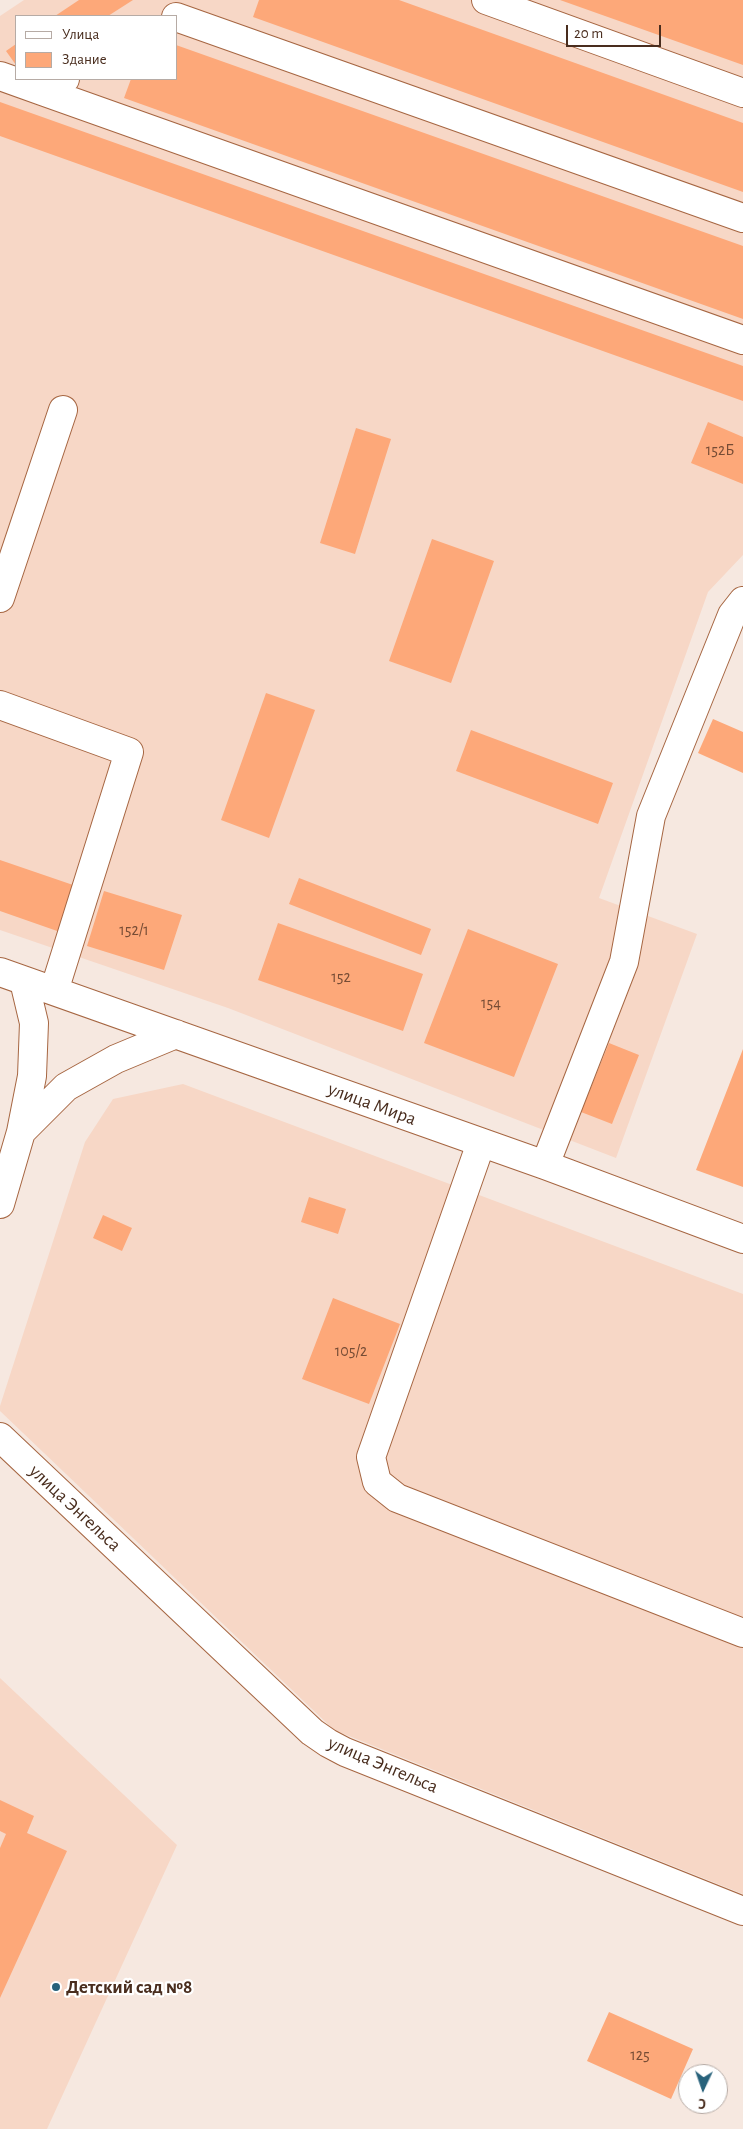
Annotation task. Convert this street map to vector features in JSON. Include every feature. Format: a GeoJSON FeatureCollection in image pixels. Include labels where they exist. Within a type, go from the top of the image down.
{"type":"FeatureCollection","features":[{"type":"Feature","properties":{"kind":"street"},"geometry":{"type":"LineString","coordinates":[[486,0],[743,93]]}},
{"type":"Feature","properties":{"kind":"street"},"geometry":{"type":"LineString","coordinates":[[172,12],[743,218]]}},
{"type":"Feature","properties":{"kind":"street"},"geometry":{"type":"LineString","coordinates":[[0,76],[15,79]]}},
{"type":"Feature","properties":{"kind":"street"},"geometry":{"type":"LineString","coordinates":[[22,80],[55,86],[743,340]]}},
{"type":"Feature","properties":{"kind":"street"},"geometry":{"type":"LineString","coordinates":[[0,598],[63,410]]}},
{"type":"Feature","properties":{"kind":"street"},"geometry":{"type":"LineString","coordinates":[[545,1165],[624,962],[651,816],[732,616],[743,601]]}},
{"type":"Feature","properties":{"kind":"street"},"geometry":{"type":"LineString","coordinates":[[0,705],[129,752],[54,991]]}},
{"type":"Feature","properties":{"kind":"street"},"geometry":{"type":"LineString","coordinates":[[0,1204],[21,1132],[32,1076],[34,1023],[12,976]]}},
{"type":"Feature","properties":{"kind":"street","name":"улица Мира"},"geometry":{"type":"LineString","coordinates":[[12,976],[545,1165],[743,1239]]}},
{"type":"Feature","properties":{"kind":"street"},"geometry":{"type":"LineString","coordinates":[[21,1132],[66,1087],[116,1059],[176,1034]]}},
{"type":"Feature","properties":{"kind":"street"},"geometry":{"type":"LineString","coordinates":[[481,1142],[371,1457],[377,1482],[397,1498],[743,1633]]}},
{"type":"Feature","properties":{"kind":"street","name":"улица Энгельса"},"geometry":{"type":"LineString","coordinates":[[0,1437],[312,1732],[328,1743],[346,1752],[743,1911]]}},
{"type":"Feature","properties":{"kind":"shaded area"},"geometry":{"type":"Polygon","coordinates":[[[24,0],[743,0],[743,555],[708,592],[599,898],[697,934],[616,1158],[228,1008],[0,930],[0,16],[24,0]]]}},
{"type":"Feature","properties":{"kind":"shaded area"},"geometry":{"type":"Polygon","coordinates":[[[183,1084],[743,1294],[743,1894],[334,1730],[0,1411],[0,1406],[85,1142],[113,1099],[183,1084]]]}},
{"type":"Feature","properties":{"kind":"shaded area","name":"Детский сад №8"},"geometry":{"type":"Polygon","coordinates":[[[0,1678],[177,1845],[47,2129],[0,2129],[0,1678]]]}},
{"type":"Feature","properties":{"kind":"building"},"geometry":{"type":"Polygon","coordinates":[[[79,0],[133,0],[110,15],[56,15],[79,0]]]}},
{"type":"Feature","properties":{"kind":"building"},"geometry":{"type":"Polygon","coordinates":[[[259,0],[399,0],[743,123],[743,192],[253,17],[259,0]]]}},
{"type":"Feature","properties":{"kind":"building"},"geometry":{"type":"Polygon","coordinates":[[[560,0],[743,0],[743,65],[560,0]]]}},
{"type":"Feature","properties":{"kind":"building"},"geometry":{"type":"Polygon","coordinates":[[[15,45],[15,64],[6,51],[15,45]]]}},
{"type":"Feature","properties":{"kind":"building"},"geometry":{"type":"Polygon","coordinates":[[[178,46],[743,246],[743,319],[124,98],[131,80],[178,80],[178,46]]]}},
{"type":"Feature","properties":{"kind":"building"},"geometry":{"type":"Polygon","coordinates":[[[0,102],[743,366],[743,401],[0,136],[0,102]]]}},
{"type":"Feature","properties":{"kind":"building"},"geometry":{"type":"Polygon","coordinates":[[[708,422],[743,437],[743,484],[691,463],[708,422]]]}},
{"type":"Feature","properties":{"kind":"building"},"geometry":{"type":"Polygon","coordinates":[[[356,428],[391,439],[355,554],[320,543],[356,428]]]}},
{"type":"Feature","properties":{"kind":"building"},"geometry":{"type":"Polygon","coordinates":[[[432,539],[494,561],[451,683],[389,661],[432,539]]]}},
{"type":"Feature","properties":{"kind":"building"},"geometry":{"type":"Polygon","coordinates":[[[266,693],[315,710],[269,838],[221,820],[266,693]]]}},
{"type":"Feature","properties":{"kind":"building"},"geometry":{"type":"Polygon","coordinates":[[[713,719],[743,732],[743,773],[698,753],[713,719]]]}},
{"type":"Feature","properties":{"kind":"building"},"geometry":{"type":"Polygon","coordinates":[[[471,730],[613,783],[598,824],[456,771],[471,730]]]}},
{"type":"Feature","properties":{"kind":"building"},"geometry":{"type":"Polygon","coordinates":[[[0,860],[76,886],[60,932],[0,911],[0,860]]]}},
{"type":"Feature","properties":{"kind":"building"},"geometry":{"type":"Polygon","coordinates":[[[299,878],[431,929],[421,955],[289,904],[299,878]]]}},
{"type":"Feature","properties":{"kind":"building"},"geometry":{"type":"Polygon","coordinates":[[[104,891],[182,915],[164,970],[87,946],[104,891]]]}},
{"type":"Feature","properties":{"kind":"building"},"geometry":{"type":"Polygon","coordinates":[[[278,923],[423,974],[403,1031],[258,980],[278,923]]]}},
{"type":"Feature","properties":{"kind":"building"},"geometry":{"type":"Polygon","coordinates":[[[468,929],[558,964],[514,1077],[424,1043],[468,929]]]}},
{"type":"Feature","properties":{"kind":"building"},"geometry":{"type":"Polygon","coordinates":[[[609,1043],[639,1055],[612,1124],[581,1112],[609,1043]]]}},
{"type":"Feature","properties":{"kind":"building"},"geometry":{"type":"Polygon","coordinates":[[[743,1049],[743,1187],[696,1170],[743,1049]]]}},
{"type":"Feature","properties":{"kind":"building"},"geometry":{"type":"Polygon","coordinates":[[[309,1197],[346,1209],[338,1234],[301,1222],[309,1197]]]}},
{"type":"Feature","properties":{"kind":"building"},"geometry":{"type":"Polygon","coordinates":[[[103,1215],[132,1228],[122,1251],[93,1238],[103,1215]]]}},
{"type":"Feature","properties":{"kind":"building"},"geometry":{"type":"Polygon","coordinates":[[[333,1298],[400,1324],[369,1404],[302,1379],[333,1298]]]}},
{"type":"Feature","properties":{"kind":"building"},"geometry":{"type":"Polygon","coordinates":[[[0,1800],[34,1816],[27,1833],[67,1851],[0,1998],[0,1848],[6,1834],[0,1831],[0,1800]]]}},
{"type":"Feature","properties":{"kind":"building"},"geometry":{"type":"Polygon","coordinates":[[[609,2012],[693,2049],[686,2064],[678,2064],[678,2083],[671,2099],[587,2061],[609,2012]]]}},
{"type":"Feature","properties":{"kind":"place","name":"Детский сад №8"},"geometry":{"type":"Point","coordinates":[56,1987]}}]}
